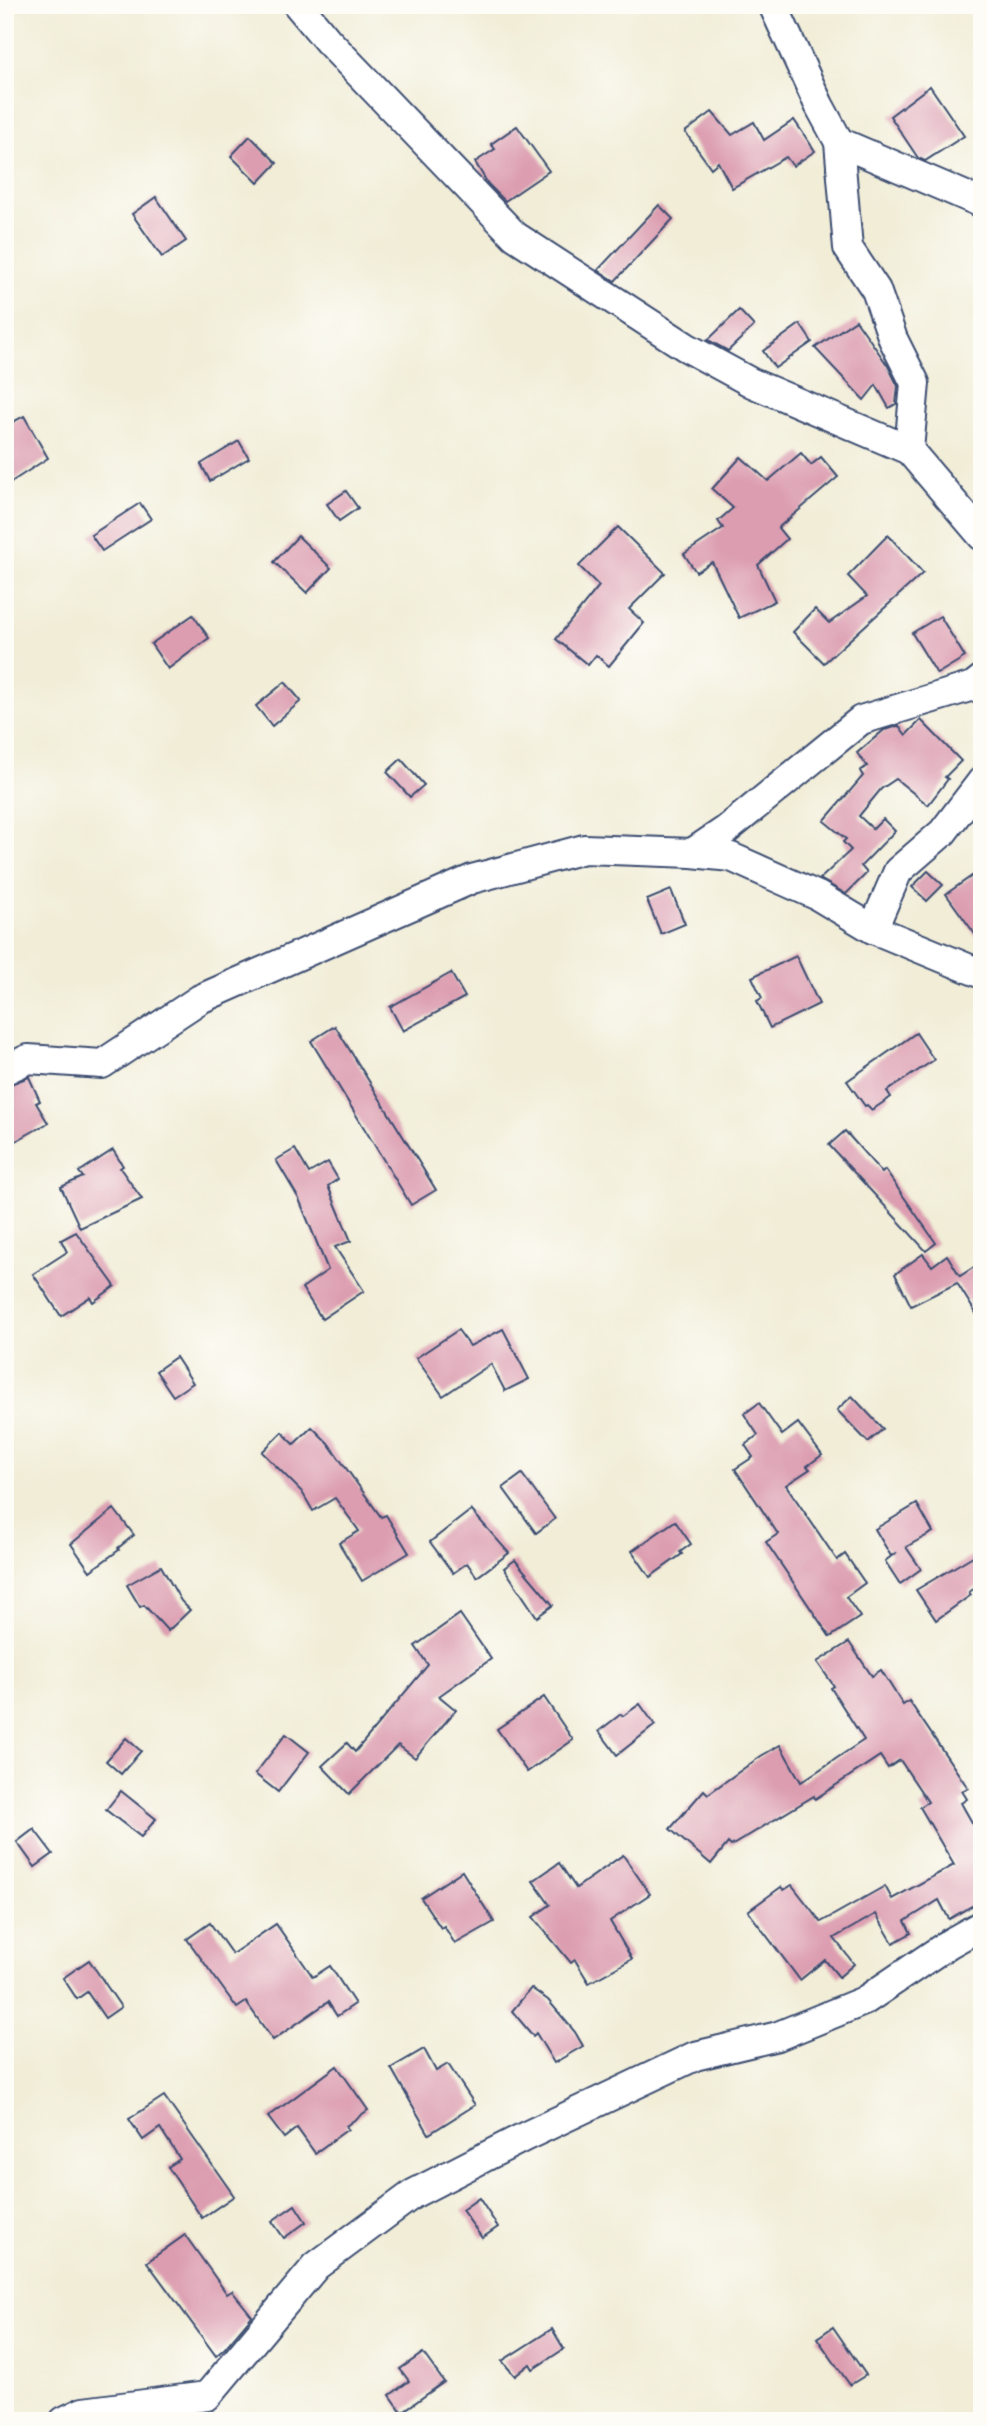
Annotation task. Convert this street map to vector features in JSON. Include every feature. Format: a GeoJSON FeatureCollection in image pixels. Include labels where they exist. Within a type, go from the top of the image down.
{"type":"FeatureCollection","features":[{"type":"Feature","properties":{"kind":"street"},"geometry":{"type":"LineString","coordinates":[[298,5],[328,41],[515,236],[686,347],[741,377],[909,450],[982,537]]}},
{"type":"Feature","properties":{"kind":"street"},"geometry":{"type":"LineString","coordinates":[[773,5],[839,142],[848,248],[876,290],[893,339],[915,383],[909,450]]}},
{"type":"Feature","properties":{"kind":"street"},"geometry":{"type":"LineString","coordinates":[[839,142],[982,202]]}},
{"type":"Feature","properties":{"kind":"street"},"geometry":{"type":"LineString","coordinates":[[692,853],[726,830],[861,720],[973,686],[982,679]]}},
{"type":"Feature","properties":{"kind":"street"},"geometry":{"type":"LineString","coordinates":[[873,929],[898,871],[943,832],[982,781]]}},
{"type":"Feature","properties":{"kind":"street"},"geometry":{"type":"LineString","coordinates":[[5,1070],[28,1059],[102,1064],[200,999],[472,879],[584,849],[732,857],[818,896],[873,929],[982,974]]}},
{"type":"Feature","properties":{"kind":"street"},"geometry":{"type":"LineString","coordinates":[[64,2421],[83,2412],[208,2396],[316,2266],[413,2194],[695,2056],[779,2036],[864,2001],[950,1943],[982,1925]]}},
{"type":"Feature","properties":{"kind":"building"},"geometry":{"type":"Polygon","coordinates":[[[930,86],[964,136],[925,161],[918,158],[890,116],[930,86]]]}},
{"type":"Feature","properties":{"kind":"building"},"geometry":{"type":"Polygon","coordinates":[[[712,112],[732,135],[754,122],[764,140],[794,120],[815,151],[793,166],[786,157],[732,188],[718,162],[711,168],[685,132],[712,112]]]}},
{"type":"Feature","properties":{"kind":"building"},"geometry":{"type":"Polygon","coordinates":[[[517,126],[549,171],[505,201],[488,184],[475,162],[495,149],[491,144],[517,126]]]}},
{"type":"Feature","properties":{"kind":"building"},"geometry":{"type":"Polygon","coordinates":[[[250,136],[277,163],[258,183],[231,156],[250,136]]]}},
{"type":"Feature","properties":{"kind":"building"},"geometry":{"type":"Polygon","coordinates":[[[156,197],[186,241],[162,257],[132,214],[156,197]]]}},
{"type":"Feature","properties":{"kind":"building"},"geometry":{"type":"Polygon","coordinates":[[[659,205],[673,219],[615,281],[598,270],[659,205]]]}},
{"type":"Feature","properties":{"kind":"building"},"geometry":{"type":"Polygon","coordinates":[[[739,310],[754,326],[728,351],[708,340],[739,310]]]}},
{"type":"Feature","properties":{"kind":"building"},"geometry":{"type":"Polygon","coordinates":[[[856,320],[888,366],[898,386],[896,404],[889,408],[876,385],[864,400],[815,348],[856,320]]]}},
{"type":"Feature","properties":{"kind":"building"},"geometry":{"type":"Polygon","coordinates":[[[800,324],[812,342],[775,368],[763,351],[800,324]]]}},
{"type":"Feature","properties":{"kind":"building"},"geometry":{"type":"Polygon","coordinates":[[[24,416],[48,458],[5,486],[5,426],[24,416]]]}},
{"type":"Feature","properties":{"kind":"building"},"geometry":{"type":"Polygon","coordinates":[[[239,441],[249,458],[210,481],[201,464],[239,441]]]}},
{"type":"Feature","properties":{"kind":"building"},"geometry":{"type":"Polygon","coordinates":[[[801,453],[811,465],[821,457],[838,477],[778,528],[787,539],[758,565],[775,601],[739,618],[712,562],[696,572],[684,554],[723,528],[718,521],[733,508],[712,489],[741,457],[768,481],[801,453]]]}},
{"type":"Feature","properties":{"kind":"building"},"geometry":{"type":"Polygon","coordinates":[[[346,491],[358,508],[339,521],[327,504],[346,491]]]}},
{"type":"Feature","properties":{"kind":"building"},"geometry":{"type":"Polygon","coordinates":[[[140,503],[151,519],[102,551],[91,535],[140,503]]]}},
{"type":"Feature","properties":{"kind":"building"},"geometry":{"type":"Polygon","coordinates":[[[618,527],[665,573],[629,609],[644,623],[609,666],[596,655],[588,665],[556,639],[599,586],[579,566],[618,527]]]}},
{"type":"Feature","properties":{"kind":"building"},"geometry":{"type":"Polygon","coordinates":[[[888,535],[923,573],[824,663],[793,632],[815,609],[829,623],[867,596],[848,576],[888,535]]]}},
{"type":"Feature","properties":{"kind":"building"},"geometry":{"type":"Polygon","coordinates":[[[298,536],[331,568],[307,593],[274,562],[298,536]]]}},
{"type":"Feature","properties":{"kind":"building"},"geometry":{"type":"Polygon","coordinates":[[[193,615],[209,638],[168,669],[151,644],[193,615]]]}},
{"type":"Feature","properties":{"kind":"building"},"geometry":{"type":"Polygon","coordinates":[[[940,616],[965,657],[937,674],[912,633],[940,616]]]}},
{"type":"Feature","properties":{"kind":"building"},"geometry":{"type":"Polygon","coordinates":[[[285,682],[301,701],[272,726],[256,706],[285,682]]]}},
{"type":"Feature","properties":{"kind":"building"},"geometry":{"type":"Polygon","coordinates":[[[921,720],[961,761],[945,777],[948,779],[928,805],[896,779],[881,789],[859,816],[873,829],[883,819],[895,831],[861,866],[867,873],[846,894],[820,879],[851,850],[843,842],[846,839],[824,821],[863,776],[860,771],[867,766],[857,753],[884,730],[899,726],[906,735],[921,720]]]}},
{"type":"Feature","properties":{"kind":"building"},"geometry":{"type":"Polygon","coordinates":[[[401,759],[424,785],[410,797],[387,772],[401,759]]]}},
{"type":"Feature","properties":{"kind":"building"},"geometry":{"type":"Polygon","coordinates":[[[982,869],[982,944],[946,894],[982,869]]]}},
{"type":"Feature","properties":{"kind":"building"},"geometry":{"type":"Polygon","coordinates":[[[928,871],[943,885],[927,901],[912,887],[928,871]]]}},
{"type":"Feature","properties":{"kind":"building"},"geometry":{"type":"Polygon","coordinates":[[[671,890],[685,924],[661,934],[647,900],[671,890]]]}},
{"type":"Feature","properties":{"kind":"building"},"geometry":{"type":"Polygon","coordinates":[[[796,956],[819,1004],[770,1028],[757,1001],[762,998],[752,977],[796,956]]]}},
{"type":"Feature","properties":{"kind":"building"},"geometry":{"type":"Polygon","coordinates":[[[451,973],[465,997],[403,1031],[390,1007],[451,973]]]}},
{"type":"Feature","properties":{"kind":"building"},"geometry":{"type":"Polygon","coordinates":[[[335,1026],[436,1190],[411,1205],[311,1041],[335,1026]]]}},
{"type":"Feature","properties":{"kind":"building"},"geometry":{"type":"Polygon","coordinates":[[[916,1033],[934,1060],[887,1091],[891,1097],[872,1110],[865,1106],[847,1081],[916,1033]]]}},
{"type":"Feature","properties":{"kind":"building"},"geometry":{"type":"Polygon","coordinates":[[[29,1077],[40,1101],[36,1103],[48,1123],[5,1147],[5,1086],[29,1077]]]}},
{"type":"Feature","properties":{"kind":"building"},"geometry":{"type":"Polygon","coordinates":[[[845,1131],[882,1173],[885,1170],[936,1243],[926,1251],[829,1145],[845,1131]]]}},
{"type":"Feature","properties":{"kind":"building"},"geometry":{"type":"Polygon","coordinates":[[[295,1149],[309,1173],[328,1162],[338,1179],[328,1186],[351,1241],[335,1247],[364,1291],[322,1319],[302,1288],[328,1270],[299,1199],[276,1160],[295,1149]]]}},
{"type":"Feature","properties":{"kind":"building"},"geometry":{"type":"Polygon","coordinates":[[[113,1150],[123,1166],[120,1168],[142,1199],[80,1228],[61,1187],[83,1177],[79,1172],[113,1150]]]}},
{"type":"Feature","properties":{"kind":"building"},"geometry":{"type":"Polygon","coordinates":[[[76,1232],[115,1286],[93,1302],[90,1297],[61,1316],[33,1274],[67,1252],[61,1240],[76,1232]]]}},
{"type":"Feature","properties":{"kind":"building"},"geometry":{"type":"Polygon","coordinates":[[[923,1254],[932,1266],[947,1255],[960,1276],[982,1262],[982,1323],[957,1283],[911,1306],[895,1274],[923,1254]]]}},
{"type":"Feature","properties":{"kind":"building"},"geometry":{"type":"Polygon","coordinates":[[[503,1329],[529,1379],[505,1391],[491,1364],[443,1396],[416,1358],[458,1330],[470,1346],[503,1329]]]}},
{"type":"Feature","properties":{"kind":"building"},"geometry":{"type":"Polygon","coordinates":[[[176,1357],[193,1383],[173,1396],[156,1371],[176,1357]]]}},
{"type":"Feature","properties":{"kind":"building"},"geometry":{"type":"Polygon","coordinates":[[[852,1396],[883,1429],[868,1442],[837,1410],[852,1396]]]}},
{"type":"Feature","properties":{"kind":"building"},"geometry":{"type":"Polygon","coordinates":[[[759,1403],[782,1435],[798,1423],[822,1455],[807,1466],[810,1469],[786,1485],[837,1560],[845,1554],[865,1583],[846,1597],[860,1617],[830,1637],[766,1542],[778,1534],[735,1469],[753,1457],[745,1445],[758,1435],[744,1414],[759,1403]]]}},
{"type":"Feature","properties":{"kind":"building"},"geometry":{"type":"Polygon","coordinates":[[[312,1427],[328,1443],[381,1517],[386,1515],[409,1553],[362,1581],[339,1543],[359,1531],[335,1498],[313,1511],[302,1492],[262,1452],[282,1432],[294,1444],[312,1427]]]}},
{"type":"Feature","properties":{"kind":"building"},"geometry":{"type":"Polygon","coordinates":[[[522,1474],[555,1519],[536,1533],[503,1488],[522,1474]]]}},
{"type":"Feature","properties":{"kind":"building"},"geometry":{"type":"Polygon","coordinates":[[[917,1504],[933,1532],[906,1547],[921,1569],[900,1584],[885,1561],[897,1552],[891,1556],[875,1529],[917,1504]]]}},
{"type":"Feature","properties":{"kind":"building"},"geometry":{"type":"Polygon","coordinates":[[[114,1509],[134,1535],[118,1548],[119,1550],[90,1571],[71,1544],[114,1509]]]}},
{"type":"Feature","properties":{"kind":"building"},"geometry":{"type":"Polygon","coordinates":[[[471,1510],[509,1553],[477,1577],[467,1563],[453,1573],[430,1542],[471,1510]]]}},
{"type":"Feature","properties":{"kind":"building"},"geometry":{"type":"Polygon","coordinates":[[[675,1521],[691,1544],[680,1552],[682,1554],[650,1577],[632,1551],[675,1521]]]}},
{"type":"Feature","properties":{"kind":"building"},"geometry":{"type":"Polygon","coordinates":[[[973,1556],[982,1571],[982,1584],[936,1620],[916,1590],[973,1556]]]}},
{"type":"Feature","properties":{"kind":"building"},"geometry":{"type":"Polygon","coordinates":[[[515,1560],[553,1605],[537,1617],[504,1568],[515,1560]]]}},
{"type":"Feature","properties":{"kind":"building"},"geometry":{"type":"Polygon","coordinates":[[[161,1566],[181,1601],[190,1610],[168,1631],[144,1605],[140,1607],[127,1585],[161,1566]]]}},
{"type":"Feature","properties":{"kind":"building"},"geometry":{"type":"Polygon","coordinates":[[[460,1614],[491,1659],[439,1696],[456,1710],[415,1758],[398,1745],[349,1794],[322,1766],[347,1743],[355,1752],[428,1665],[415,1646],[460,1614]]]}},
{"type":"Feature","properties":{"kind":"building"},"geometry":{"type":"Polygon","coordinates":[[[849,1642],[872,1676],[881,1670],[903,1705],[909,1701],[968,1788],[962,1791],[967,1799],[961,1803],[982,1840],[982,1900],[949,1919],[939,1900],[905,1921],[911,1933],[893,1943],[876,1914],[834,1938],[854,1964],[839,1977],[825,1960],[800,1980],[748,1911],[781,1887],[784,1890],[792,1885],[821,1922],[885,1886],[892,1899],[954,1865],[920,1807],[928,1802],[900,1760],[888,1768],[880,1756],[815,1799],[814,1796],[731,1846],[728,1843],[711,1864],[670,1829],[704,1790],[708,1794],[780,1745],[801,1782],[864,1740],[831,1688],[834,1686],[817,1662],[849,1642]]]}},
{"type":"Feature","properties":{"kind":"building"},"geometry":{"type":"Polygon","coordinates":[[[544,1697],[573,1740],[527,1772],[497,1729],[544,1697]]]}},
{"type":"Feature","properties":{"kind":"building"},"geometry":{"type":"Polygon","coordinates":[[[640,1704],[655,1725],[617,1755],[599,1731],[640,1704]]]}},
{"type":"Feature","properties":{"kind":"building"},"geometry":{"type":"Polygon","coordinates":[[[286,1734],[309,1752],[278,1792],[255,1774],[286,1734]]]}},
{"type":"Feature","properties":{"kind":"building"},"geometry":{"type":"Polygon","coordinates":[[[126,1738],[141,1751],[121,1774],[106,1761],[126,1738]]]}},
{"type":"Feature","properties":{"kind":"building"},"geometry":{"type":"Polygon","coordinates":[[[121,1791],[156,1819],[141,1837],[106,1810],[121,1791]]]}},
{"type":"Feature","properties":{"kind":"building"},"geometry":{"type":"Polygon","coordinates":[[[34,1829],[53,1854],[35,1867],[17,1842],[34,1829]]]}},
{"type":"Feature","properties":{"kind":"building"},"geometry":{"type":"Polygon","coordinates":[[[623,1855],[650,1894],[610,1921],[632,1959],[589,1983],[575,1960],[571,1963],[533,1917],[550,1905],[533,1881],[559,1863],[576,1888],[623,1855]]]}},
{"type":"Feature","properties":{"kind":"building"},"geometry":{"type":"Polygon","coordinates":[[[462,1871],[494,1922],[455,1944],[421,1898],[462,1871]]]}},
{"type":"Feature","properties":{"kind":"building"},"geometry":{"type":"Polygon","coordinates":[[[210,1923],[232,1954],[276,1924],[313,1977],[330,1966],[355,2004],[337,2016],[328,2002],[273,2040],[246,2002],[237,2008],[187,1939],[210,1923]]]}},
{"type":"Feature","properties":{"kind":"building"},"geometry":{"type":"Polygon","coordinates":[[[89,1960],[121,2007],[105,2018],[87,1992],[77,1999],[63,1978],[89,1960]]]}},
{"type":"Feature","properties":{"kind":"building"},"geometry":{"type":"Polygon","coordinates":[[[531,1988],[548,2000],[575,2032],[583,2046],[554,2063],[536,2033],[533,2036],[512,2011],[531,1988]]]}},
{"type":"Feature","properties":{"kind":"building"},"geometry":{"type":"Polygon","coordinates":[[[424,2049],[436,2071],[448,2064],[475,2105],[429,2134],[391,2068],[424,2049]]]}},
{"type":"Feature","properties":{"kind":"building"},"geometry":{"type":"Polygon","coordinates":[[[337,2066],[368,2110],[346,2126],[348,2129],[315,2153],[297,2128],[284,2138],[268,2117],[337,2066]]]}},
{"type":"Feature","properties":{"kind":"building"},"geometry":{"type":"Polygon","coordinates":[[[164,2096],[234,2196],[202,2218],[168,2167],[180,2159],[160,2128],[143,2140],[129,2119],[164,2096]]]}},
{"type":"Feature","properties":{"kind":"building"},"geometry":{"type":"Polygon","coordinates":[[[479,2198],[498,2227],[482,2238],[462,2210],[479,2198]]]}},
{"type":"Feature","properties":{"kind":"building"},"geometry":{"type":"Polygon","coordinates":[[[295,2205],[306,2222],[284,2238],[272,2221],[295,2205]]]}},
{"type":"Feature","properties":{"kind":"building"},"geometry":{"type":"Polygon","coordinates":[[[185,2235],[227,2294],[232,2291],[252,2316],[216,2356],[147,2262],[185,2235]]]}},
{"type":"Feature","properties":{"kind":"building"},"geometry":{"type":"Polygon","coordinates":[[[833,2327],[866,2375],[850,2385],[817,2338],[833,2327]]]}},
{"type":"Feature","properties":{"kind":"building"},"geometry":{"type":"Polygon","coordinates":[[[552,2329],[564,2349],[533,2369],[530,2364],[515,2376],[502,2361],[552,2329]]]}},
{"type":"Feature","properties":{"kind":"building"},"geometry":{"type":"Polygon","coordinates":[[[423,2353],[444,2382],[402,2412],[390,2395],[409,2381],[400,2369],[423,2353]]]}}]}
